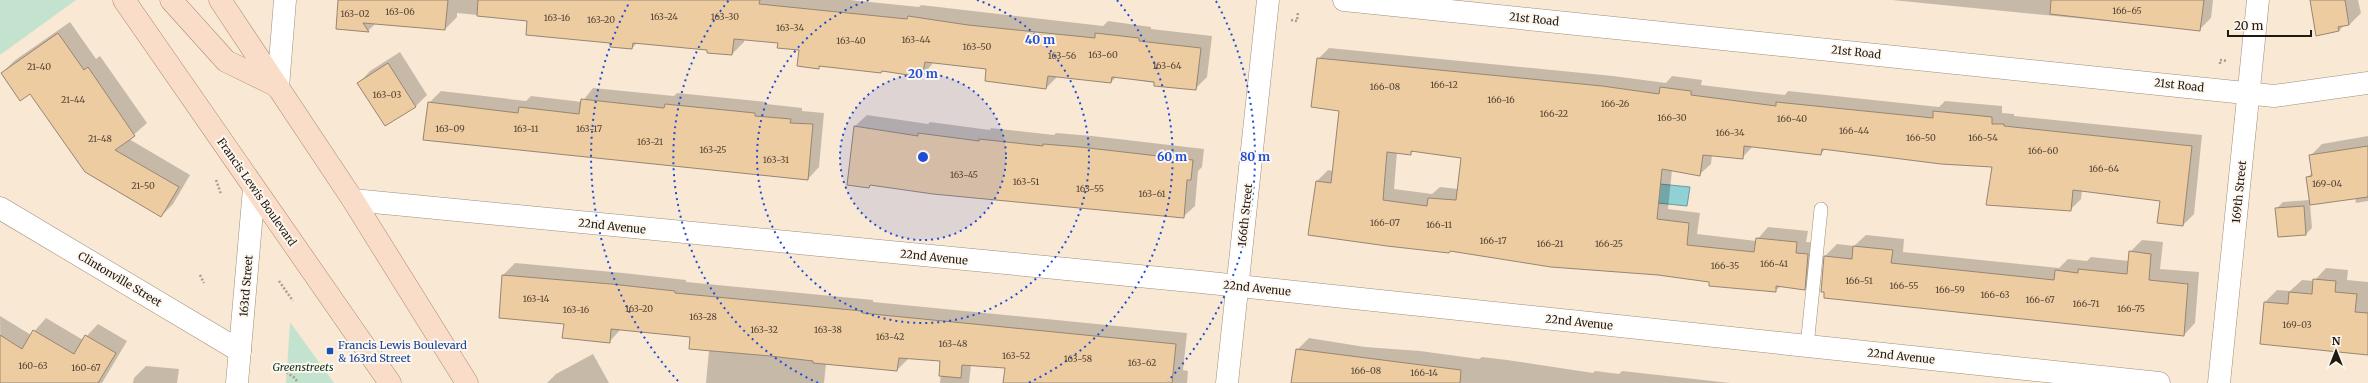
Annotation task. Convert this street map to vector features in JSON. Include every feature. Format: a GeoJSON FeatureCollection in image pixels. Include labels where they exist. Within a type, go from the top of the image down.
{"type":"FeatureCollection","features":[{"type":"Feature","properties":{"kind":"main road","name":"Francis Lewis Boulevard"},"geometry":{"type":"LineString","coordinates":[[124,0],[390,383]]}},
{"type":"Feature","properties":{"kind":"main road"},"geometry":{"type":"LineString","coordinates":[[170,0],[226,61],[278,87]]}},
{"type":"Feature","properties":{"kind":"main road"},"geometry":{"type":"LineString","coordinates":[[220,0],[353,200],[468,383]]}},
{"type":"Feature","properties":{"kind":"street"},"geometry":{"type":"LineString","coordinates":[[278,87],[285,0]]}},
{"type":"Feature","properties":{"kind":"street","name":"166th Street"},"geometry":{"type":"LineString","coordinates":[[1228,383],[1268,0]]}},
{"type":"Feature","properties":{"kind":"street","name":"21st Road"},"geometry":{"type":"LineString","coordinates":[[1344,0],[2274,96],[2368,83]]}},
{"type":"Feature","properties":{"kind":"street","name":"169th Street"},"geometry":{"type":"LineString","coordinates":[[2219,383],[2258,0]]}},
{"type":"Feature","properties":{"kind":"street","name":"163rd Street"},"geometry":{"type":"LineString","coordinates":[[237,383],[254,189]]}},
{"type":"Feature","properties":{"kind":"street","name":"22nd Avenue"},"geometry":{"type":"LineString","coordinates":[[353,200],[1237,286],[2159,383]]}},
{"type":"Feature","properties":{"kind":"street","name":"Clintonville Street"},"geometry":{"type":"LineString","coordinates":[[0,208],[240,351]]}},
{"type":"Feature","properties":{"kind":"lane"},"geometry":{"type":"LineString","coordinates":[[1807,346],[1821,209]]}},
{"type":"Feature","properties":{"kind":"path"},"geometry":{"type":"LineString","coordinates":[[1297,21],[1298,12]]}},
{"type":"Feature","properties":{"kind":"path"},"geometry":{"type":"LineString","coordinates":[[216,180],[222,194]]}},
{"type":"Feature","properties":{"kind":"path"},"geometry":{"type":"LineString","coordinates":[[200,274],[204,283]]}},
{"type":"Feature","properties":{"kind":"path"},"geometry":{"type":"LineString","coordinates":[[279,281],[293,301]]}},
{"type":"Feature","properties":{"kind":"path"},"geometry":{"type":"LineString","coordinates":[[283,370],[295,378],[298,383]]}},
{"type":"Feature","properties":{"kind":"green space"},"geometry":{"type":"Polygon","coordinates":[[[0,0],[76,0],[0,55],[0,0]]]}},
{"type":"Feature","properties":{"kind":"green space","name":"Greenstreets"},"geometry":{"type":"Polygon","coordinates":[[[290,322],[334,383],[286,383],[290,322]]]}},
{"type":"Feature","properties":{"kind":"water"},"geometry":{"type":"Polygon","coordinates":[[[1650,183],[1690,187],[1687,206],[1648,202],[1650,183]]]}},
{"type":"Feature","properties":{"kind":"building"},"geometry":{"type":"Polygon","coordinates":[[[338,0],[448,0],[445,30],[363,23],[369,32],[336,29],[338,0]]]}},
{"type":"Feature","properties":{"kind":"building"},"geometry":{"type":"Polygon","coordinates":[[[478,0],[760,0],[759,4],[907,19],[908,16],[968,25],[1095,38],[1095,33],[1139,38],[1139,41],[1201,48],[1196,90],[1154,86],[1154,82],[1112,77],[1111,83],[1048,76],[1046,89],[985,81],[986,69],[925,62],[922,77],[882,71],[881,73],[819,66],[819,69],[797,66],[799,50],[777,48],[778,43],[734,39],[732,55],[707,53],[707,50],[633,43],[632,49],[610,47],[610,43],[526,35],[527,21],[477,16],[478,0]]]}},
{"type":"Feature","properties":{"kind":"building"},"geometry":{"type":"Polygon","coordinates":[[[2051,0],[2204,0],[2200,31],[2050,14],[2051,0]]]}},
{"type":"Feature","properties":{"kind":"building"},"geometry":{"type":"Polygon","coordinates":[[[2310,0],[2345,0],[2349,25],[2338,27],[2339,31],[2316,36],[2310,0]]]}},
{"type":"Feature","properties":{"kind":"building"},"geometry":{"type":"Polygon","coordinates":[[[58,33],[84,70],[88,67],[135,136],[115,150],[179,187],[161,217],[85,172],[30,94],[20,101],[1,73],[58,33]]]}},
{"type":"Feature","properties":{"kind":"building"},"geometry":{"type":"Polygon","coordinates":[[[1317,58],[1602,86],[1659,94],[1660,87],[1691,91],[1691,95],[1776,106],[1776,102],[1933,118],[1933,111],[1992,117],[1992,124],[2004,124],[2004,126],[2192,146],[2183,226],[2157,223],[2160,201],[2073,190],[2071,211],[1986,205],[1992,167],[1941,164],[1822,149],[1821,155],[1744,146],[1743,159],[1703,155],[1700,176],[1662,169],[1657,219],[1689,223],[1687,245],[1754,252],[1756,238],[1797,242],[1796,253],[1808,254],[1805,290],[1776,286],[1776,292],[1709,286],[1709,282],[1658,275],[1551,267],[1450,251],[1449,253],[1308,235],[1316,181],[1331,183],[1339,111],[1311,107],[1317,58]],[[1411,151],[1411,155],[1387,152],[1383,200],[1427,206],[1428,198],[1456,200],[1461,158],[1411,151]]]}},
{"type":"Feature","properties":{"kind":"building"},"geometry":{"type":"Polygon","coordinates":[[[388,63],[416,107],[385,126],[357,83],[388,63]]]}},
{"type":"Feature","properties":{"kind":"building"},"geometry":{"type":"Polygon","coordinates":[[[581,99],[664,108],[665,104],[755,113],[755,116],[791,119],[790,123],[813,124],[808,180],[423,140],[428,102],[518,113],[519,107],[579,114],[581,99]]]}},
{"type":"Feature","properties":{"kind":"building"},"geometry":{"type":"Polygon","coordinates":[[[854,126],[918,136],[918,133],[979,141],[979,139],[1043,146],[1043,144],[1080,147],[1193,160],[1191,180],[1187,180],[1184,218],[933,194],[870,185],[869,188],[847,185],[854,126]]]}},
{"type":"Feature","properties":{"kind":"building"},"geometry":{"type":"Polygon","coordinates":[[[2368,146],[2368,197],[2310,205],[2306,177],[2312,176],[2309,155],[2368,146]]]}},
{"type":"Feature","properties":{"kind":"building"},"geometry":{"type":"Polygon","coordinates":[[[2304,206],[2306,235],[2278,237],[2275,208],[2304,206]]]}},
{"type":"Feature","properties":{"kind":"building"},"geometry":{"type":"Polygon","coordinates":[[[1853,246],[1893,250],[1891,263],[2054,280],[2055,270],[2078,273],[2078,269],[2127,274],[2129,251],[2151,254],[2149,280],[2188,284],[2184,336],[1824,298],[1824,292],[1821,292],[1824,256],[1852,259],[1853,246]]]}},
{"type":"Feature","properties":{"kind":"building"},"geometry":{"type":"Polygon","coordinates":[[[502,275],[611,284],[675,291],[675,293],[862,311],[862,313],[1176,344],[1172,383],[1003,383],[1005,368],[962,365],[961,378],[939,376],[940,361],[899,358],[897,371],[813,363],[813,361],[770,356],[689,349],[690,337],[611,329],[610,343],[562,338],[564,324],[499,318],[502,275]]]}},
{"type":"Feature","properties":{"kind":"building"},"geometry":{"type":"Polygon","coordinates":[[[2313,279],[2336,281],[2335,292],[2357,294],[2355,312],[2368,313],[2368,355],[2260,344],[2264,302],[2288,304],[2289,292],[2312,294],[2313,279]]]}},
{"type":"Feature","properties":{"kind":"building"},"geometry":{"type":"Polygon","coordinates":[[[33,330],[74,354],[85,335],[116,353],[98,383],[0,383],[0,335],[22,349],[33,330]]]}},
{"type":"Feature","properties":{"kind":"building"},"geometry":{"type":"Polygon","coordinates":[[[1296,349],[1461,370],[1460,383],[1291,383],[1296,349]]]}},
{"type":"Feature","properties":{"kind":"place","name":"Francis Lewis Boulevard & 163rd Street"},"geometry":{"type":"Point","coordinates":[330,351]}}]}
